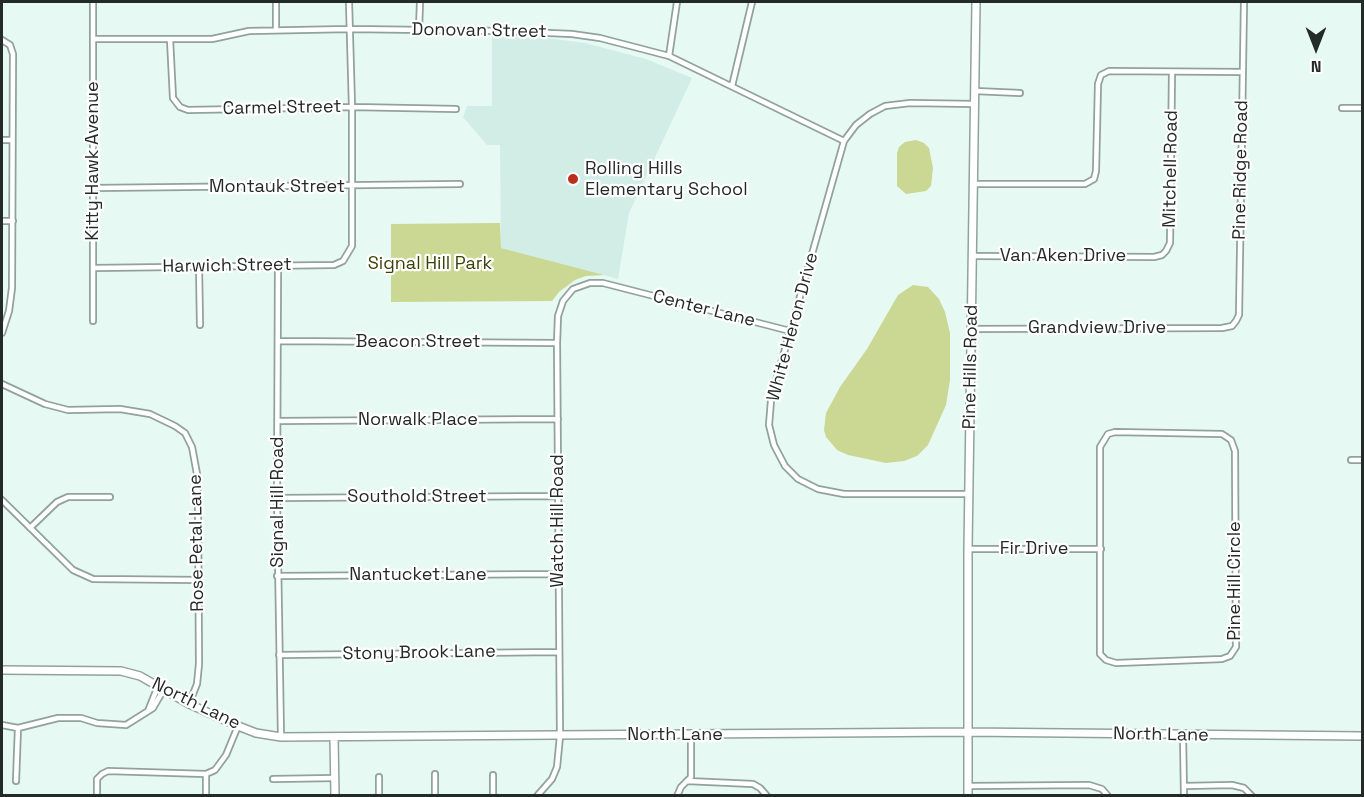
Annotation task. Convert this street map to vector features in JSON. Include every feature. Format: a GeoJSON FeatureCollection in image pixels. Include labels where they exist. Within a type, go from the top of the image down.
{"type":"FeatureCollection","features":[{"type":"Feature","properties":{"kind":"street","name":"Kitty Hawk Avenue"},"geometry":{"type":"LineString","coordinates":[[93,2],[93,321]]}},
{"type":"Feature","properties":{"kind":"street"},"geometry":{"type":"LineString","coordinates":[[276,2],[276,30]]}},
{"type":"Feature","properties":{"kind":"street"},"geometry":{"type":"LineString","coordinates":[[349,2],[352,186]]}},
{"type":"Feature","properties":{"kind":"street"},"geometry":{"type":"LineString","coordinates":[[419,30],[420,2]]}},
{"type":"Feature","properties":{"kind":"street"},"geometry":{"type":"LineString","coordinates":[[669,56],[677,2]]}},
{"type":"Feature","properties":{"kind":"street"},"geometry":{"type":"LineString","coordinates":[[732,86],[752,2]]}},
{"type":"Feature","properties":{"kind":"street","name":"Pine Hills Road"},"geometry":{"type":"LineString","coordinates":[[968,795],[968,549],[976,2]]}},
{"type":"Feature","properties":{"kind":"street","name":"Pine Ridge Road"},"geometry":{"type":"LineString","coordinates":[[1222,328],[1232,326],[1239,315],[1244,2]]}},
{"type":"Feature","properties":{"kind":"street","name":"Donovan Street"},"geometry":{"type":"LineString","coordinates":[[93,39],[213,39],[238,33],[276,30],[349,29],[572,34],[600,38],[669,56],[844,141]]}},
{"type":"Feature","properties":{"kind":"street","name":"Carmel Street"},"geometry":{"type":"LineString","coordinates":[[170,39],[173,98],[180,107],[188,110],[352,107],[456,109]]}},
{"type":"Feature","properties":{"kind":"street"},"geometry":{"type":"LineString","coordinates":[[2,40],[10,45],[13,54],[12,288],[9,310],[2,333]]}},
{"type":"Feature","properties":{"kind":"street"},"geometry":{"type":"LineString","coordinates":[[973,184],[1085,184],[1094,179],[1098,84],[1101,75],[1109,71],[1244,72]]}},
{"type":"Feature","properties":{"kind":"street","name":"Mitchell Road"},"geometry":{"type":"LineString","coordinates":[[1154,257],[1162,255],[1170,243],[1172,72]]}},
{"type":"Feature","properties":{"kind":"street"},"geometry":{"type":"LineString","coordinates":[[975,91],[1020,93]]}},
{"type":"Feature","properties":{"kind":"street","name":"White Heron Drive"},"geometry":{"type":"LineString","coordinates":[[969,494],[844,494],[818,489],[798,480],[785,466],[777,453],[769,425],[771,401],[844,141],[856,125],[885,106],[910,103],[975,104]]}},
{"type":"Feature","properties":{"kind":"street"},"geometry":{"type":"LineString","coordinates":[[1342,108],[1362,108]]}},
{"type":"Feature","properties":{"kind":"street"},"geometry":{"type":"LineString","coordinates":[[2,140],[12,140]]}},
{"type":"Feature","properties":{"kind":"street","name":"Montauk Street"},"geometry":{"type":"LineString","coordinates":[[93,188],[460,184]]}},
{"type":"Feature","properties":{"kind":"street","name":"Harwich Street"},"geometry":{"type":"LineString","coordinates":[[93,268],[334,265],[343,261],[352,246],[352,186]]}},
{"type":"Feature","properties":{"kind":"street"},"geometry":{"type":"LineString","coordinates":[[2,221],[13,221]]}},
{"type":"Feature","properties":{"kind":"street","name":"Van Aken Drive"},"geometry":{"type":"LineString","coordinates":[[973,256],[1154,257]]}},
{"type":"Feature","properties":{"kind":"street"},"geometry":{"type":"LineString","coordinates":[[199,266],[200,325]]}},
{"type":"Feature","properties":{"kind":"street","name":"Signal Hill Road"},"geometry":{"type":"LineString","coordinates":[[278,266],[277,576],[281,737]]}},
{"type":"Feature","properties":{"kind":"street","name":"Watch Hill Road"},"geometry":{"type":"LineString","coordinates":[[537,795],[552,779],[557,767],[560,736],[557,496],[558,316],[562,301],[573,289],[590,283],[603,283],[617,287]]}},
{"type":"Feature","properties":{"kind":"street","name":"Center Lane"},"geometry":{"type":"LineString","coordinates":[[617,287],[790,331]]}},
{"type":"Feature","properties":{"kind":"street","name":"Grandview Drive"},"geometry":{"type":"LineString","coordinates":[[972,329],[1222,328]]}},
{"type":"Feature","properties":{"kind":"street","name":"Beacon Street"},"geometry":{"type":"LineString","coordinates":[[278,342],[557,343]]}},
{"type":"Feature","properties":{"kind":"street","name":"Rose Petal Lane"},"geometry":{"type":"LineString","coordinates":[[2,384],[45,404],[68,410],[120,409],[150,414],[185,433],[192,447],[197,474],[199,580],[199,664],[197,684],[189,704]]}},
{"type":"Feature","properties":{"kind":"street","name":"Norwalk Place"},"geometry":{"type":"LineString","coordinates":[[278,421],[558,419]]}},
{"type":"Feature","properties":{"kind":"street","name":"Pine Hill Circle"},"geometry":{"type":"LineString","coordinates":[[1115,432],[1222,434],[1231,440],[1236,451],[1236,647],[1230,656],[1222,659],[1116,663],[1106,660],[1100,654],[1101,549],[1100,447],[1108,435],[1115,432]]}},
{"type":"Feature","properties":{"kind":"street"},"geometry":{"type":"LineString","coordinates":[[1351,460],[1362,460]]}},
{"type":"Feature","properties":{"kind":"street","name":"Southold Street"},"geometry":{"type":"LineString","coordinates":[[277,498],[557,496]]}},
{"type":"Feature","properties":{"kind":"street"},"geometry":{"type":"LineString","coordinates":[[30,528],[57,502],[68,497],[110,497]]}},
{"type":"Feature","properties":{"kind":"street"},"geometry":{"type":"LineString","coordinates":[[2,500],[73,570],[93,579],[199,580]]}},
{"type":"Feature","properties":{"kind":"street","name":"Fir Drive"},"geometry":{"type":"LineString","coordinates":[[968,549],[1101,549]]}},
{"type":"Feature","properties":{"kind":"street","name":"Nantucket Lane"},"geometry":{"type":"LineString","coordinates":[[277,576],[558,574]]}},
{"type":"Feature","properties":{"kind":"street","name":"Stony Brook Lane"},"geometry":{"type":"LineString","coordinates":[[279,655],[559,652]]}},
{"type":"Feature","properties":{"kind":"street","name":"North Lane"},"geometry":{"type":"LineString","coordinates":[[2,670],[121,671],[140,676],[189,704],[238,726],[256,733],[281,737],[967,732],[1362,736]]}},
{"type":"Feature","properties":{"kind":"street"},"geometry":{"type":"LineString","coordinates":[[2,725],[18,728],[58,718],[81,718],[97,723],[126,725],[148,712],[161,688]]}},
{"type":"Feature","properties":{"kind":"street"},"geometry":{"type":"LineString","coordinates":[[97,795],[97,779],[108,771],[206,774],[215,770],[221,764],[238,726]]}},
{"type":"Feature","properties":{"kind":"street"},"geometry":{"type":"LineString","coordinates":[[16,781],[18,728]]}},
{"type":"Feature","properties":{"kind":"street"},"geometry":{"type":"LineString","coordinates":[[677,795],[691,777],[691,735]]}},
{"type":"Feature","properties":{"kind":"street"},"geometry":{"type":"LineString","coordinates":[[1183,735],[1184,795]]}},
{"type":"Feature","properties":{"kind":"street"},"geometry":{"type":"LineString","coordinates":[[334,737],[334,795]]}},
{"type":"Feature","properties":{"kind":"street"},"geometry":{"type":"LineString","coordinates":[[206,774],[206,795]]}},
{"type":"Feature","properties":{"kind":"street"},"geometry":{"type":"LineString","coordinates":[[435,774],[435,795]]}},
{"type":"Feature","properties":{"kind":"street"},"geometry":{"type":"LineString","coordinates":[[493,775],[493,795]]}},
{"type":"Feature","properties":{"kind":"street"},"geometry":{"type":"LineString","coordinates":[[379,777],[379,795]]}},
{"type":"Feature","properties":{"kind":"street"},"geometry":{"type":"LineString","coordinates":[[273,779],[334,778]]}},
{"type":"Feature","properties":{"kind":"street"},"geometry":{"type":"LineString","coordinates":[[687,781],[753,784],[767,795]]}},
{"type":"Feature","properties":{"kind":"street"},"geometry":{"type":"LineString","coordinates":[[968,786],[1089,785],[1102,789],[1108,795]]}},
{"type":"Feature","properties":{"kind":"street"},"geometry":{"type":"LineString","coordinates":[[1184,786],[1232,785],[1244,788],[1252,795]]}},
{"type":"Feature","properties":{"kind":"shaded area","name":"Rolling Hills Elementary School"},"geometry":{"type":"Polygon","coordinates":[[[492,37],[539,37],[585,43],[646,59],[692,78],[629,213],[618,279],[501,248],[500,145],[487,145],[463,117],[467,106],[492,106],[492,37]]]}},
{"type":"Feature","properties":{"kind":"green space"},"geometry":{"type":"Polygon","coordinates":[[[916,140],[929,148],[933,168],[931,186],[926,191],[906,194],[897,186],[897,153],[899,147],[905,142],[916,140]]]}},
{"type":"Feature","properties":{"kind":"green space","name":"Signal Hill Park"},"geometry":{"type":"Polygon","coordinates":[[[500,223],[501,248],[604,275],[586,276],[575,280],[559,292],[552,301],[391,302],[391,224],[500,223]]]}},
{"type":"Feature","properties":{"kind":"green space"},"geometry":{"type":"Polygon","coordinates":[[[913,285],[928,287],[939,299],[945,312],[950,333],[950,380],[946,405],[928,445],[917,456],[904,461],[886,463],[848,455],[837,450],[826,437],[824,430],[826,413],[898,295],[913,285]]]}},
{"type":"Feature","properties":{"kind":"place","name":"Rolling Hills Elementary School"},"geometry":{"type":"Point","coordinates":[573,179]}}]}
